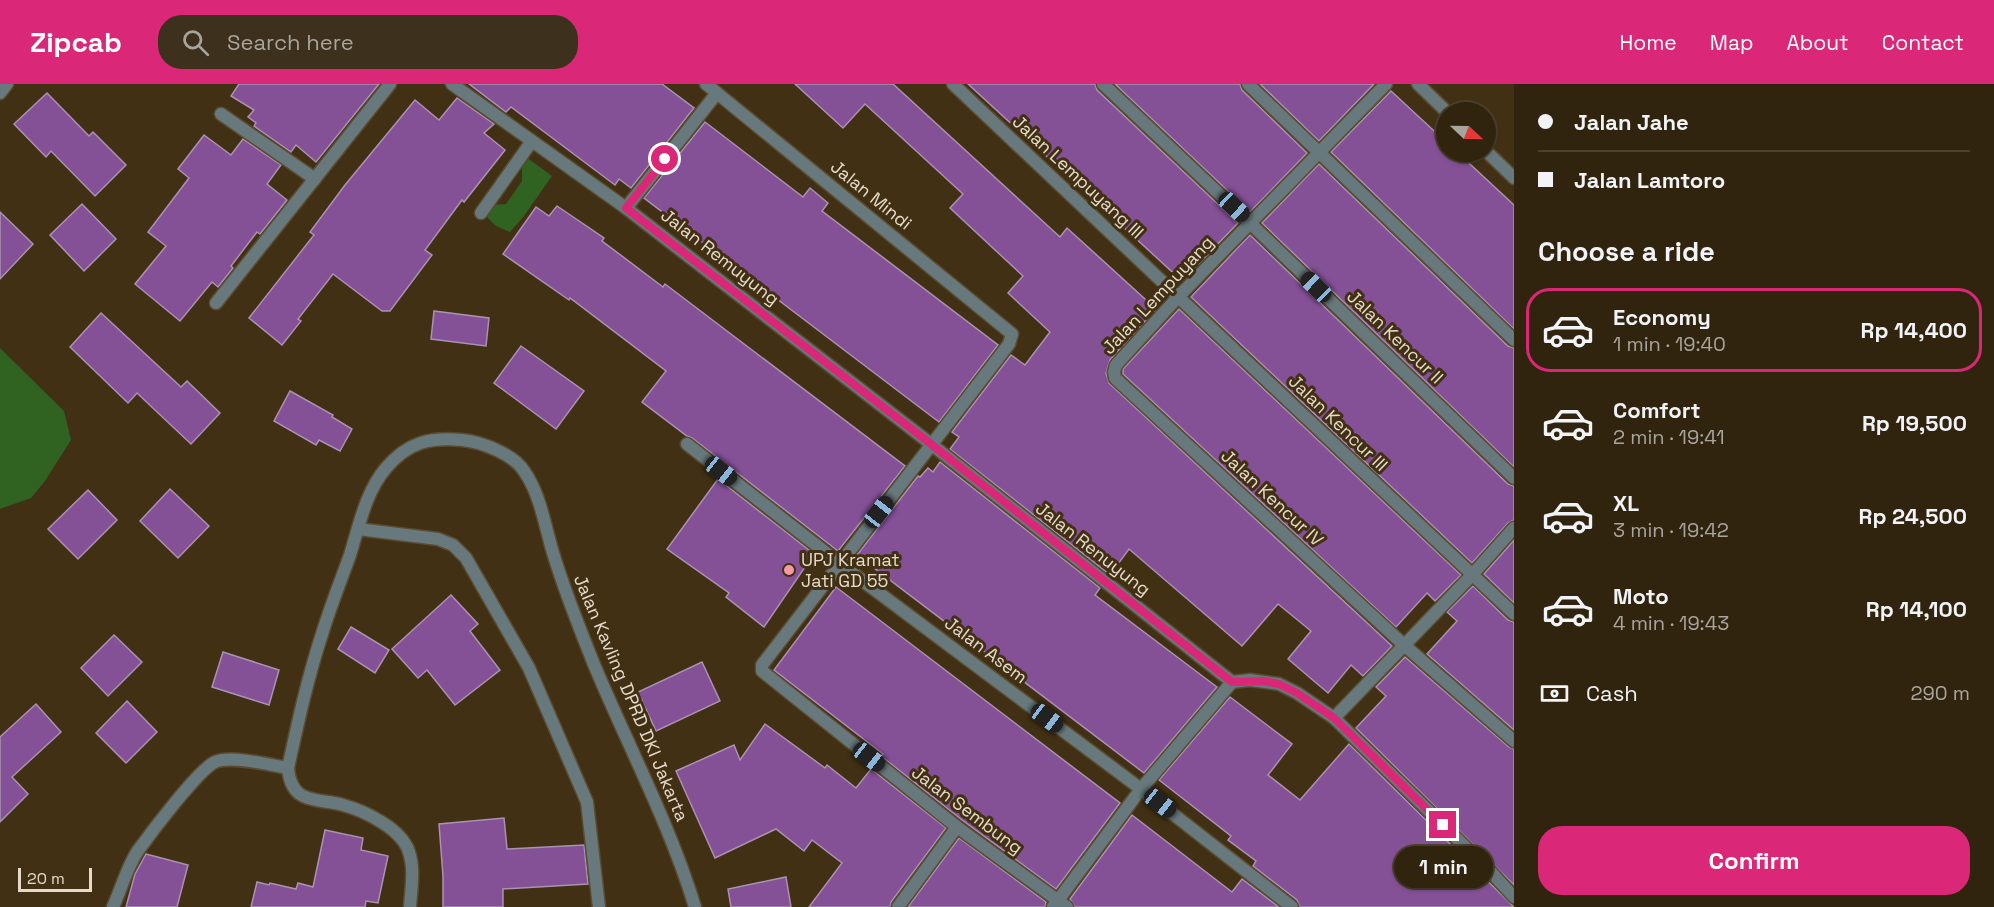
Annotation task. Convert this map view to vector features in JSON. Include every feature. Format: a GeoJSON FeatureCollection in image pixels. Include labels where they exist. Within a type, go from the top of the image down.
{"type":"FeatureCollection","features":[{"type":"Feature","properties":{"kind":"street"},"geometry":{"type":"LineString","coordinates":[[0,93],[7,84]]}},
{"type":"Feature","properties":{"kind":"street"},"geometry":{"type":"LineString","coordinates":[[216,303],[390,84]]}},
{"type":"Feature","properties":{"kind":"street","name":"Jalan Remuyung"},"geometry":{"type":"LineString","coordinates":[[452,84],[626,208],[931,444]]}},
{"type":"Feature","properties":{"kind":"street","name":"Jalan Mindi"},"geometry":{"type":"LineString","coordinates":[[706,84],[1012,334],[1010,344],[931,444]]}},
{"type":"Feature","properties":{"kind":"street","name":"Jalan Lempuyang III"},"geometry":{"type":"LineString","coordinates":[[953,84],[1179,296]]}},
{"type":"Feature","properties":{"kind":"street","name":"Jalan Kencur II"},"geometry":{"type":"LineString","coordinates":[[1103,84],[1514,478]]}},
{"type":"Feature","properties":{"kind":"street"},"geometry":{"type":"LineString","coordinates":[[1248,84],[1514,340]]}},
{"type":"Feature","properties":{"kind":"street","name":"Jalan Lempuyang"},"geometry":{"type":"LineString","coordinates":[[1115,378],[1116,365],[1179,296],[1386,84]]}},
{"type":"Feature","properties":{"kind":"street"},"geometry":{"type":"LineString","coordinates":[[1418,84],[1437,102]]}},
{"type":"Feature","properties":{"kind":"street"},"geometry":{"type":"LineString","coordinates":[[626,208],[717,93]]}},
{"type":"Feature","properties":{"kind":"street"},"geometry":{"type":"LineString","coordinates":[[221,114],[315,179]]}},
{"type":"Feature","properties":{"kind":"street"},"geometry":{"type":"LineString","coordinates":[[480,213],[532,141]]}},
{"type":"Feature","properties":{"kind":"street"},"geometry":{"type":"LineString","coordinates":[[1496,161],[1514,178]]}},
{"type":"Feature","properties":{"kind":"street","name":"Jalan Kencur III"},"geometry":{"type":"LineString","coordinates":[[1179,296],[1514,614]]}},
{"type":"Feature","properties":{"kind":"street","name":"Jalan Kencur IV"},"geometry":{"type":"LineString","coordinates":[[1115,378],[1404,645],[1514,741]]}},
{"type":"Feature","properties":{"kind":"street","name":"Jalan Kavling DPRD DKI Jakarta"},"geometry":{"type":"LineString","coordinates":[[288,768],[323,629],[369,499],[386,468],[410,447],[420,442],[447,439],[470,441],[495,450],[514,461],[534,490],[554,558],[594,666],[683,866],[695,907]]}},
{"type":"Feature","properties":{"kind":"street","name":"Jalan Asem"},"geometry":{"type":"LineString","coordinates":[[687,444],[839,563],[1141,789],[1292,907]]}},
{"type":"Feature","properties":{"kind":"street"},"geometry":{"type":"LineString","coordinates":[[839,563],[931,444]]}},
{"type":"Feature","properties":{"kind":"street","name":"Jalan Renuyung"},"geometry":{"type":"LineString","coordinates":[[931,444],[1232,682]]}},
{"type":"Feature","properties":{"kind":"street"},"geometry":{"type":"LineString","coordinates":[[1334,718],[1472,575],[1514,528]]}},
{"type":"Feature","properties":{"kind":"street"},"geometry":{"type":"LineString","coordinates":[[358,529],[438,539],[453,544],[466,558],[529,668],[587,802],[599,907]]}},
{"type":"Feature","properties":{"kind":"street","name":"Jalan Sembung"},"geometry":{"type":"LineString","coordinates":[[839,563],[762,665],[762,671],[1060,905]]}},
{"type":"Feature","properties":{"kind":"street"},"geometry":{"type":"LineString","coordinates":[[1060,905],[1141,789],[1232,682],[1263,681],[1279,684],[1297,693],[1334,718],[1514,897]]}},
{"type":"Feature","properties":{"kind":"street"},"geometry":{"type":"LineString","coordinates":[[113,907],[136,854],[202,771],[217,761],[249,760],[288,768],[288,775],[294,787],[303,795],[344,805],[371,816],[390,828],[409,850],[413,869],[410,907]]}},
{"type":"Feature","properties":{"kind":"street"},"geometry":{"type":"LineString","coordinates":[[898,907],[957,826]]}},
{"type":"Feature","properties":{"kind":"green space"},"geometry":{"type":"Polygon","coordinates":[[[526,157],[552,176],[510,232],[496,226],[487,217],[492,205],[506,204],[522,181],[522,164],[526,157]]]}},
{"type":"Feature","properties":{"kind":"green space"},"geometry":{"type":"Polygon","coordinates":[[[0,348],[64,411],[71,440],[45,481],[31,498],[0,509],[0,348]]]}},
{"type":"Feature","properties":{"kind":"building"},"geometry":{"type":"Polygon","coordinates":[[[239,84],[379,84],[316,162],[296,145],[291,152],[254,126],[256,123],[248,117],[254,110],[231,96],[239,84]]]}},
{"type":"Feature","properties":{"kind":"building"},"geometry":{"type":"Polygon","coordinates":[[[469,84],[662,84],[694,108],[631,188],[619,179],[615,185],[511,107],[506,112],[469,84]]]}},
{"type":"Feature","properties":{"kind":"building"},"geometry":{"type":"Polygon","coordinates":[[[795,84],[893,84],[1060,237],[1067,228],[1156,309],[1110,360],[1106,373],[1109,383],[1392,646],[1363,676],[1351,665],[1328,693],[1288,659],[1311,631],[1278,604],[1242,646],[1129,549],[1110,575],[950,449],[959,437],[952,432],[1011,355],[1025,365],[1050,332],[1008,293],[1023,276],[950,208],[963,194],[865,104],[843,128],[795,84]]]}},
{"type":"Feature","properties":{"kind":"building"},"geometry":{"type":"Polygon","coordinates":[[[968,84],[1095,84],[1097,90],[1238,223],[1182,281],[968,84]]]}},
{"type":"Feature","properties":{"kind":"building"},"geometry":{"type":"Polygon","coordinates":[[[1115,84],[1240,84],[1242,90],[1307,153],[1250,212],[1115,84]]]}},
{"type":"Feature","properties":{"kind":"building"},"geometry":{"type":"Polygon","coordinates":[[[1260,84],[1374,84],[1319,141],[1260,84]]]}},
{"type":"Feature","properties":{"kind":"building"},"geometry":{"type":"Polygon","coordinates":[[[1391,91],[1436,133],[1436,162],[1468,162],[1514,205],[1514,329],[1331,152],[1391,91]]]}},
{"type":"Feature","properties":{"kind":"building"},"geometry":{"type":"Polygon","coordinates":[[[47,93],[89,136],[93,132],[126,165],[95,196],[51,151],[46,157],[14,124],[47,93]]]}},
{"type":"Feature","properties":{"kind":"building"},"geometry":{"type":"Polygon","coordinates":[[[457,98],[494,124],[484,133],[505,150],[464,202],[462,200],[425,250],[432,255],[390,311],[382,311],[333,274],[298,319],[301,321],[282,345],[249,318],[314,235],[310,232],[345,185],[415,100],[439,120],[457,98]]]}},
{"type":"Feature","properties":{"kind":"building"},"geometry":{"type":"Polygon","coordinates":[[[705,122],[803,197],[810,188],[828,203],[822,211],[998,345],[939,422],[644,198],[705,122]]]}},
{"type":"Feature","properties":{"kind":"building"},"geometry":{"type":"Polygon","coordinates":[[[204,135],[231,155],[243,139],[281,165],[267,184],[287,200],[260,234],[257,232],[218,287],[212,282],[180,321],[135,284],[166,246],[148,232],[189,178],[178,169],[204,135]]]}},
{"type":"Feature","properties":{"kind":"building"},"geometry":{"type":"Polygon","coordinates":[[[1319,164],[1508,346],[1514,348],[1514,467],[1262,223],[1319,164]]]}},
{"type":"Feature","properties":{"kind":"building"},"geometry":{"type":"Polygon","coordinates":[[[82,204],[116,239],[84,271],[50,235],[82,204]]]}},
{"type":"Feature","properties":{"kind":"building"},"geometry":{"type":"Polygon","coordinates":[[[557,206],[604,238],[602,241],[663,287],[665,284],[905,466],[838,551],[642,402],[666,371],[570,298],[569,300],[503,254],[536,207],[549,216],[557,206]]]}},
{"type":"Feature","properties":{"kind":"building"},"geometry":{"type":"Polygon","coordinates":[[[0,212],[33,244],[0,279],[0,212]]]}},
{"type":"Feature","properties":{"kind":"building"},"geometry":{"type":"Polygon","coordinates":[[[1250,235],[1508,484],[1514,486],[1514,520],[1508,523],[1472,563],[1191,297],[1250,235]]]}},
{"type":"Feature","properties":{"kind":"building"},"geometry":{"type":"Polygon","coordinates":[[[1179,309],[1461,575],[1435,601],[1427,593],[1396,627],[1123,374],[1123,369],[1179,309]]]}},
{"type":"Feature","properties":{"kind":"building"},"geometry":{"type":"Polygon","coordinates":[[[434,311],[489,318],[486,346],[431,339],[434,311]]]}},
{"type":"Feature","properties":{"kind":"building"},"geometry":{"type":"Polygon","coordinates":[[[101,313],[181,387],[187,381],[220,413],[191,444],[137,393],[128,403],[70,347],[101,313]]]}},
{"type":"Feature","properties":{"kind":"building"},"geometry":{"type":"Polygon","coordinates":[[[521,346],[584,391],[556,429],[494,383],[521,346]]]}},
{"type":"Feature","properties":{"kind":"building"},"geometry":{"type":"Polygon","coordinates":[[[290,391],[333,415],[332,417],[352,429],[340,451],[319,440],[316,445],[274,421],[290,391]]]}},
{"type":"Feature","properties":{"kind":"building"},"geometry":{"type":"Polygon","coordinates":[[[940,462],[1100,588],[1095,595],[1217,687],[1144,773],[857,555],[918,476],[920,477],[928,468],[933,472],[940,462]]]}},
{"type":"Feature","properties":{"kind":"building"},"geometry":{"type":"Polygon","coordinates":[[[718,479],[814,554],[764,627],[726,597],[729,593],[667,549],[718,479]]]}},
{"type":"Feature","properties":{"kind":"building"},"geometry":{"type":"Polygon","coordinates":[[[170,489],[209,526],[178,558],[140,521],[170,489]]]}},
{"type":"Feature","properties":{"kind":"building"},"geometry":{"type":"Polygon","coordinates":[[[88,490],[117,520],[78,559],[48,529],[88,490]]]}},
{"type":"Feature","properties":{"kind":"building"},"geometry":{"type":"Polygon","coordinates":[[[1514,540],[1514,603],[1484,574],[1514,540]]]}},
{"type":"Feature","properties":{"kind":"building"},"geometry":{"type":"Polygon","coordinates":[[[1473,586],[1508,620],[1514,622],[1514,730],[1427,654],[1457,621],[1447,612],[1473,586]]]}},
{"type":"Feature","properties":{"kind":"building"},"geometry":{"type":"Polygon","coordinates":[[[836,587],[1120,803],[1056,889],[962,820],[881,756],[883,754],[774,670],[836,587]]]}},
{"type":"Feature","properties":{"kind":"building"},"geometry":{"type":"Polygon","coordinates":[[[451,595],[478,624],[470,631],[500,670],[455,705],[427,670],[418,678],[392,649],[451,595]]]}},
{"type":"Feature","properties":{"kind":"building"},"geometry":{"type":"Polygon","coordinates":[[[351,627],[389,650],[375,673],[338,649],[351,627]]]}},
{"type":"Feature","properties":{"kind":"building"},"geometry":{"type":"Polygon","coordinates":[[[114,635],[142,662],[108,696],[81,668],[114,635]]]}},
{"type":"Feature","properties":{"kind":"building"},"geometry":{"type":"Polygon","coordinates":[[[223,652],[279,670],[269,705],[212,687],[223,652]]]}},
{"type":"Feature","properties":{"kind":"building"},"geometry":{"type":"Polygon","coordinates":[[[1405,657],[1514,749],[1514,885],[1356,728],[1386,696],[1376,687],[1405,657]]]}},
{"type":"Feature","properties":{"kind":"building"},"geometry":{"type":"Polygon","coordinates":[[[702,662],[720,701],[656,731],[638,692],[702,662]]]}},
{"type":"Feature","properties":{"kind":"building"},"geometry":{"type":"Polygon","coordinates":[[[1230,697],[1292,744],[1268,775],[1300,800],[1349,744],[1514,907],[1300,907],[1297,900],[1253,866],[1256,861],[1228,840],[1231,836],[1159,780],[1230,697]]]}},
{"type":"Feature","properties":{"kind":"building"},"geometry":{"type":"Polygon","coordinates":[[[127,701],[157,732],[126,763],[96,733],[127,701]]]}},
{"type":"Feature","properties":{"kind":"building"},"geometry":{"type":"Polygon","coordinates":[[[36,704],[61,732],[12,777],[28,794],[0,822],[0,737],[36,704]]]}},
{"type":"Feature","properties":{"kind":"building"},"geometry":{"type":"Polygon","coordinates":[[[765,724],[825,768],[827,765],[856,788],[871,769],[946,828],[891,902],[890,907],[809,907],[842,863],[812,840],[804,851],[776,829],[715,858],[676,771],[734,745],[740,760],[765,724]]]}},
{"type":"Feature","properties":{"kind":"building"},"geometry":{"type":"Polygon","coordinates":[[[1132,815],[1232,892],[1242,879],[1279,907],[1075,907],[1070,899],[1132,815]]]}},
{"type":"Feature","properties":{"kind":"building"},"geometry":{"type":"Polygon","coordinates":[[[504,818],[507,849],[584,845],[588,884],[503,889],[503,907],[443,907],[439,824],[504,818]]]}},
{"type":"Feature","properties":{"kind":"building"},"geometry":{"type":"Polygon","coordinates":[[[325,830],[363,838],[361,850],[388,856],[378,903],[366,901],[365,907],[251,907],[257,882],[296,889],[298,883],[313,887],[325,830]]]}},
{"type":"Feature","properties":{"kind":"building"},"geometry":{"type":"Polygon","coordinates":[[[959,838],[1046,902],[1045,907],[908,907],[959,838]]]}},
{"type":"Feature","properties":{"kind":"building"},"geometry":{"type":"Polygon","coordinates":[[[146,854],[188,865],[177,907],[126,907],[135,874],[146,854]]]}},
{"type":"Feature","properties":{"kind":"building"},"geometry":{"type":"Polygon","coordinates":[[[786,877],[791,907],[731,907],[728,889],[786,877]]]}},
{"type":"Feature","properties":{"kind":"place","name":"UPJ Kramat Jati GD 55"},"geometry":{"type":"Point","coordinates":[789,570]}},
{"type":"Feature","properties":{"kind":"route"},"geometry":{"type":"LineString","coordinates":[[665,159],[626,208],[931,444],[1232,682],[1250,680],[1279,684],[1297,693],[1334,718],[1443,825]]}}]}
